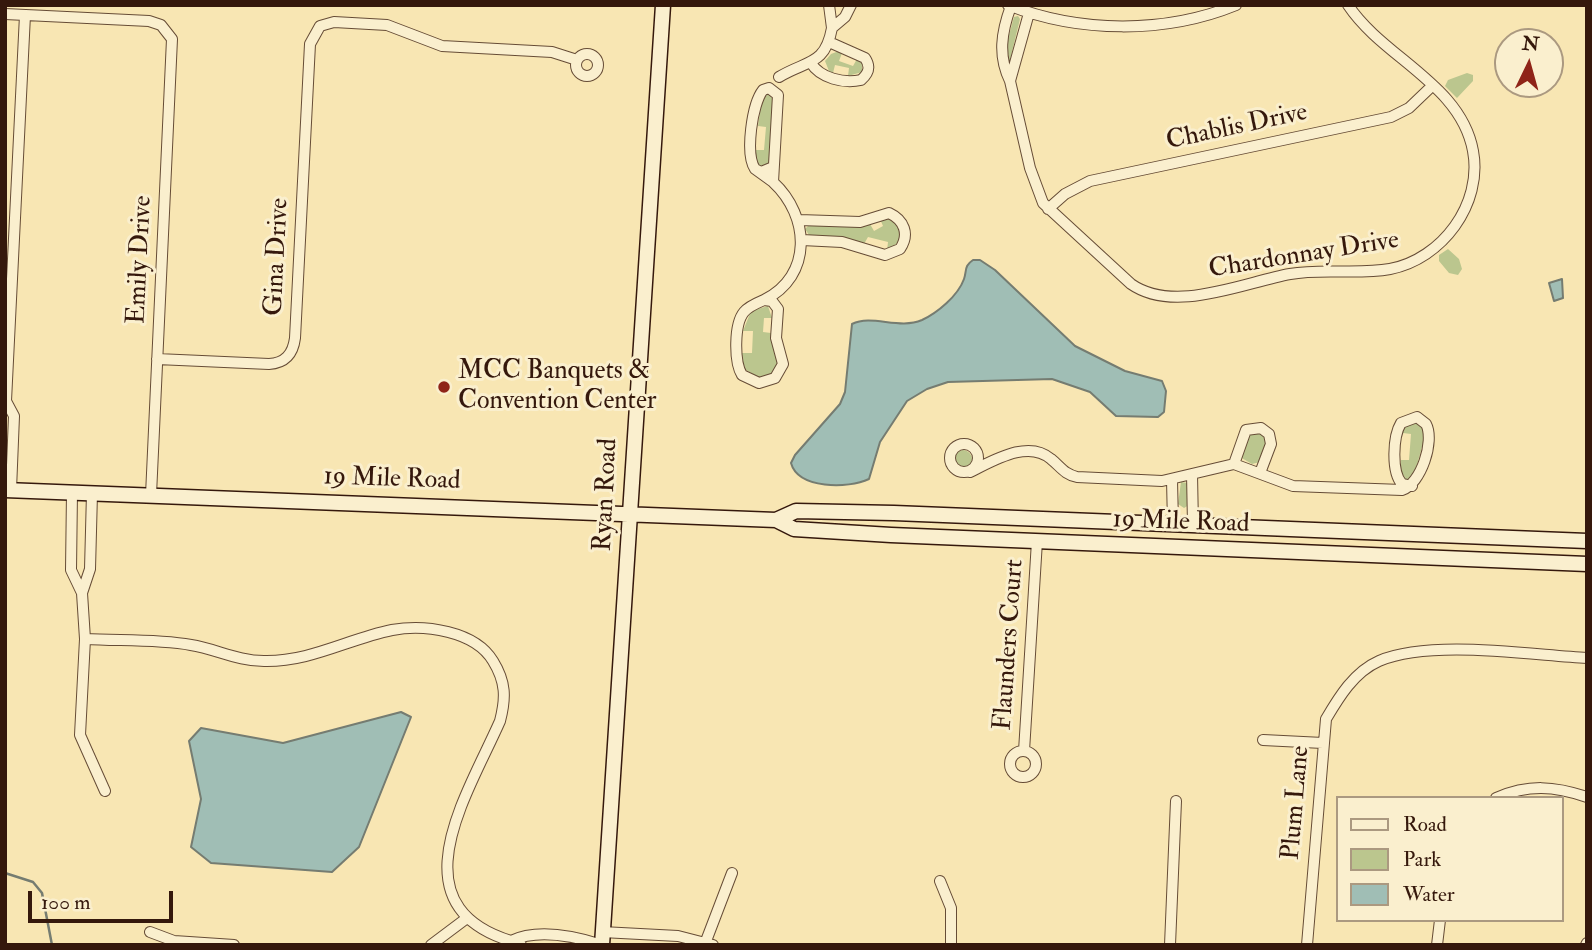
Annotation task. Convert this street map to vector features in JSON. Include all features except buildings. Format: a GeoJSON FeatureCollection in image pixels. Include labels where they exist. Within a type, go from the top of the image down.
{"type":"FeatureCollection","features":[{"type":"Feature","properties":{"kind":"main road","name":"Ryan Road"},"geometry":{"type":"LineString","coordinates":[[602,942],[663,5]]}},
{"type":"Feature","properties":{"kind":"main road","name":"19 Mile Road"},"geometry":{"type":"LineString","coordinates":[[8,490],[776,520],[794,529],[822,531],[1587,564]]}},
{"type":"Feature","properties":{"kind":"main road","name":"19 Mile Road"},"geometry":{"type":"LineString","coordinates":[[776,520],[796,511],[828,511],[1587,541]]}},
{"type":"Feature","properties":{"kind":"main road"},"geometry":{"type":"LineString","coordinates":[[822,531],[820,520],[828,511]]}},
{"type":"Feature","properties":{"kind":"main road"},"geometry":{"type":"LineString","coordinates":[[994,540],[994,525],[1006,517]]}},
{"type":"Feature","properties":{"kind":"main road"},"geometry":{"type":"LineString","coordinates":[[1189,548],[1200,541],[1196,525]]}},
{"type":"Feature","properties":{"kind":"main road"},"geometry":{"type":"LineString","coordinates":[[1541,562],[1538,550],[1549,540]]}},
{"type":"Feature","properties":{"kind":"street"},"geometry":{"type":"LineString","coordinates":[[779,291],[776,338],[783,357],[782,369],[771,381],[752,382],[742,375],[737,365],[740,323],[744,311],[779,291],[797,266],[802,240],[799,220],[773,183],[755,169],[750,160],[754,108],[763,90],[779,76],[820,57],[829,42],[832,28],[829,5]]}},
{"type":"Feature","properties":{"kind":"street"},"geometry":{"type":"LineString","coordinates":[[832,28],[845,17],[851,5]]}},
{"type":"Feature","properties":{"kind":"street"},"geometry":{"type":"LineString","coordinates":[[1009,6],[1080,24],[1134,26],[1186,20],[1236,5]]}},
{"type":"Feature","properties":{"kind":"street","name":"Chardonnay Drive"},"geometry":{"type":"LineString","coordinates":[[1009,6],[1001,49],[1002,65],[1010,82],[1038,193],[1048,209],[1131,284],[1147,294],[1165,298],[1183,297],[1306,272],[1396,267],[1421,257],[1435,246],[1462,216],[1472,191],[1475,165],[1471,139],[1462,119],[1432,86],[1365,28],[1348,5]]}},
{"type":"Feature","properties":{"kind":"street","name":"Chardonnay Drive"},"geometry":{"type":"LineString","coordinates":[[1010,82],[1029,13]]}},
{"type":"Feature","properties":{"kind":"street"},"geometry":{"type":"LineString","coordinates":[[5,14],[25,15],[6,402],[14,416],[8,490]]}},
{"type":"Feature","properties":{"kind":"street","name":"Emily Drive"},"geometry":{"type":"LineString","coordinates":[[25,15],[149,21],[165,28],[172,45],[150,495]]}},
{"type":"Feature","properties":{"kind":"street","name":"Gina Drive"},"geometry":{"type":"LineString","coordinates":[[157,359],[269,364],[283,361],[292,352],[295,338],[310,44],[320,26],[334,22],[387,25],[442,46],[552,52],[577,60]]}},
{"type":"Feature","properties":{"kind":"street"},"geometry":{"type":"LineString","coordinates":[[811,63],[824,75],[846,81],[861,80],[867,74],[869,64],[865,58],[829,42]]}},
{"type":"Feature","properties":{"kind":"street"},"geometry":{"type":"LineString","coordinates":[[773,183],[779,76]]}},
{"type":"Feature","properties":{"kind":"street","name":"Chablis Drive"},"geometry":{"type":"LineString","coordinates":[[1048,209],[1065,194],[1090,181],[1391,117],[1417,102],[1432,86]]}},
{"type":"Feature","properties":{"kind":"street"},"geometry":{"type":"LineString","coordinates":[[763,90],[772,88],[778,95]]}},
{"type":"Feature","properties":{"kind":"street"},"geometry":{"type":"LineString","coordinates":[[755,169],[766,172],[773,167]]}},
{"type":"Feature","properties":{"kind":"street"},"geometry":{"type":"LineString","coordinates":[[799,220],[860,222],[889,213],[901,220],[905,232],[900,249],[885,255],[842,242],[802,240]]}},
{"type":"Feature","properties":{"kind":"street"},"geometry":{"type":"LineString","coordinates":[[764,300],[772,301],[778,309]]}},
{"type":"Feature","properties":{"kind":"street"},"geometry":{"type":"LineString","coordinates":[[970,472],[977,466],[978,456],[974,448],[965,444],[952,450],[949,459],[953,468],[961,472],[970,472],[992,462],[1036,450],[1053,459],[1065,473],[1077,478],[1172,480],[1234,464],[1293,486],[1395,490],[1412,485],[1418,478],[1430,432],[1426,424],[1417,417],[1406,419],[1399,427],[1395,490]]}},
{"type":"Feature","properties":{"kind":"street"},"geometry":{"type":"LineString","coordinates":[[1234,464],[1247,430],[1261,428],[1269,434],[1271,444],[1260,473]]}},
{"type":"Feature","properties":{"kind":"street"},"geometry":{"type":"LineString","coordinates":[[978,456],[992,462]]}},
{"type":"Feature","properties":{"kind":"street"},"geometry":{"type":"LineString","coordinates":[[1192,474],[1196,525]]}},
{"type":"Feature","properties":{"kind":"street"},"geometry":{"type":"LineString","coordinates":[[1395,475],[1402,484],[1412,485]]}},
{"type":"Feature","properties":{"kind":"street"},"geometry":{"type":"LineString","coordinates":[[1172,480],[1173,524]]}},
{"type":"Feature","properties":{"kind":"street"},"geometry":{"type":"LineString","coordinates":[[72,492],[71,570],[82,593],[85,639],[80,735],[105,791]]}},
{"type":"Feature","properties":{"kind":"street"},"geometry":{"type":"LineString","coordinates":[[82,593],[90,569],[92,493]]}},
{"type":"Feature","properties":{"kind":"street","name":"Flaunders Court"},"geometry":{"type":"LineString","coordinates":[[1024,751],[1037,541]]}},
{"type":"Feature","properties":{"kind":"street"},"geometry":{"type":"LineString","coordinates":[[85,639],[185,644],[249,660],[287,661],[319,654],[395,630],[420,630],[465,636],[489,653],[503,678],[504,705],[456,818],[447,855],[453,895],[467,918],[485,933],[517,943],[526,933],[579,937],[602,942],[709,943],[732,873]]}},
{"type":"Feature","properties":{"kind":"street","name":"Plum Lane"},"geometry":{"type":"LineString","coordinates":[[1307,945],[1326,719],[1343,691],[1380,661],[1409,653],[1441,650],[1587,659]]}},
{"type":"Feature","properties":{"kind":"street"},"geometry":{"type":"LineString","coordinates":[[1263,740],[1323,744]]}},
{"type":"Feature","properties":{"kind":"street"},"geometry":{"type":"LineString","coordinates":[[1502,796],[1527,787],[1542,786],[1587,797]]}},
{"type":"Feature","properties":{"kind":"street"},"geometry":{"type":"LineString","coordinates":[[1170,945],[1176,801]]}},
{"type":"Feature","properties":{"kind":"street"},"geometry":{"type":"LineString","coordinates":[[940,881],[951,908],[951,945]]}},
{"type":"Feature","properties":{"kind":"street"},"geometry":{"type":"LineString","coordinates":[[431,945],[467,918]]}},
{"type":"Feature","properties":{"kind":"street"},"geometry":{"type":"LineString","coordinates":[[1437,945],[1440,922]]}},
{"type":"Feature","properties":{"kind":"street"},"geometry":{"type":"LineString","coordinates":[[150,932],[174,941],[234,945]]}},
{"type":"Feature","properties":{"kind":"green space"},"geometry":{"type":"Polygon","coordinates":[[[1018,16],[1020,19],[1009,64],[1007,42],[1014,17],[1018,16]]]}},
{"type":"Feature","properties":{"kind":"green space"},"geometry":{"type":"Polygon","coordinates":[[[839,51],[842,53],[839,61],[853,66],[857,59],[862,61],[862,72],[848,76],[849,68],[835,65],[833,73],[829,71],[825,61],[831,54],[839,51]]]}},
{"type":"Feature","properties":{"kind":"green space"},"geometry":{"type":"Polygon","coordinates":[[[1467,73],[1473,75],[1473,81],[1457,98],[1445,86],[1448,80],[1467,73]]]}},
{"type":"Feature","properties":{"kind":"green space"},"geometry":{"type":"Polygon","coordinates":[[[768,93],[773,99],[769,163],[761,167],[755,162],[756,150],[764,150],[766,127],[758,126],[761,104],[768,93]]]}},
{"type":"Feature","properties":{"kind":"green space"},"geometry":{"type":"Polygon","coordinates":[[[885,218],[896,223],[900,232],[895,246],[887,251],[888,242],[868,237],[864,244],[845,237],[809,235],[805,229],[810,224],[857,227],[870,224],[874,231],[883,226],[880,219],[885,218]]]}},
{"type":"Feature","properties":{"kind":"green space"},"geometry":{"type":"Polygon","coordinates":[[[1448,249],[1459,259],[1462,269],[1458,275],[1449,273],[1439,261],[1439,255],[1448,249]]]}},
{"type":"Feature","properties":{"kind":"green space"},"geometry":{"type":"Polygon","coordinates":[[[768,306],[772,318],[764,318],[763,332],[771,333],[778,363],[772,374],[759,378],[743,368],[742,353],[752,353],[753,331],[743,331],[751,311],[768,306]]]}},
{"type":"Feature","properties":{"kind":"green space"},"geometry":{"type":"Polygon","coordinates":[[[1415,423],[1423,427],[1425,436],[1414,476],[1407,480],[1400,475],[1401,460],[1409,460],[1411,434],[1403,433],[1403,430],[1407,425],[1415,423]]]}},
{"type":"Feature","properties":{"kind":"green space"},"geometry":{"type":"Polygon","coordinates":[[[1256,431],[1265,435],[1268,444],[1260,462],[1252,464],[1240,457],[1248,435],[1256,431]]]}},
{"type":"Feature","properties":{"kind":"green space"},"geometry":{"type":"Polygon","coordinates":[[[959,450],[967,450],[972,459],[970,466],[959,468],[954,463],[954,455],[959,450]]]}},
{"type":"Feature","properties":{"kind":"green space"},"geometry":{"type":"Polygon","coordinates":[[[1181,482],[1188,483],[1189,505],[1184,508],[1178,504],[1181,482]]]}},
{"type":"Feature","properties":{"kind":"water"},"geometry":{"type":"Polygon","coordinates":[[[973,260],[980,260],[995,270],[1075,346],[1125,371],[1162,381],[1166,391],[1164,412],[1158,417],[1116,416],[1090,392],[1052,379],[948,382],[927,389],[907,401],[880,442],[869,479],[837,485],[803,478],[791,463],[840,404],[845,392],[852,324],[860,321],[913,323],[928,317],[957,292],[967,266],[973,260]]]}},
{"type":"Feature","properties":{"kind":"water"},"geometry":{"type":"Polygon","coordinates":[[[1562,279],[1563,298],[1554,301],[1549,283],[1562,279]]]}},
{"type":"Feature","properties":{"kind":"water"},"geometry":{"type":"Polygon","coordinates":[[[401,712],[411,717],[359,847],[332,872],[211,863],[191,847],[201,799],[189,741],[201,728],[283,743],[401,712]]]}},
{"type":"Feature","properties":{"kind":"waterway"},"geometry":{"type":"LineString","coordinates":[[5,873],[33,882],[42,893],[52,945]]}},
{"type":"Feature","properties":{"kind":"place","name":"MCC Banquets & Convention Center"},"geometry":{"type":"Point","coordinates":[444,387]}}]}
